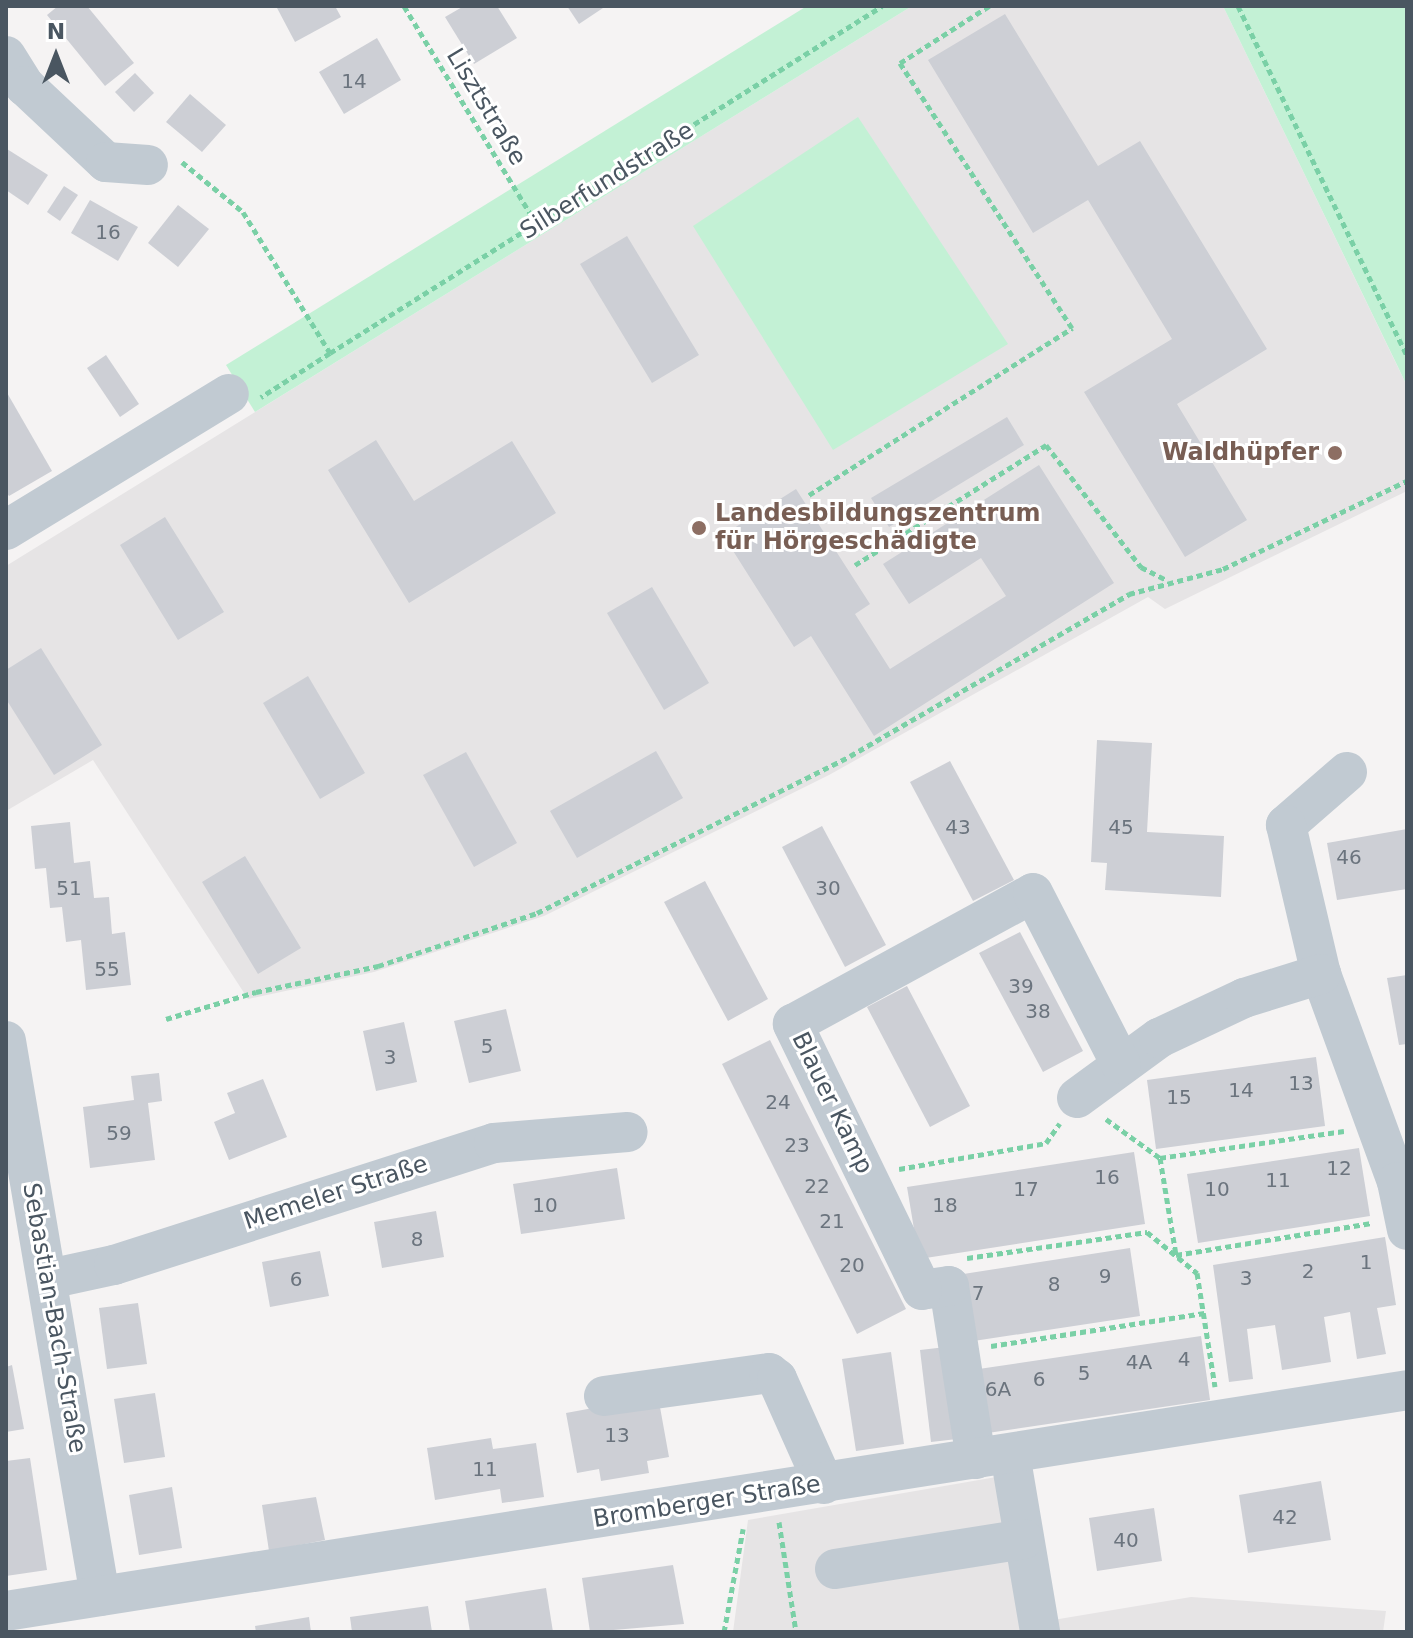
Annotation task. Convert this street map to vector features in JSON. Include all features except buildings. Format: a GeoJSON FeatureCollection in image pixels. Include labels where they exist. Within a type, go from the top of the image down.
{"type":"FeatureCollection","features":[{"type":"Feature","properties":{"kind":"street"},"geometry":{"type":"LineString","coordinates":[[6,56],[25,86],[106,162],[148,165]]}},
{"type":"Feature","properties":{"kind":"street"},"geometry":{"type":"LineString","coordinates":[[6,530],[241,398]]}},
{"type":"Feature","properties":{"kind":"street"},"geometry":{"type":"LineString","coordinates":[[1347,772],[1286,825],[1321,974],[1377,1126],[1406,1224]]}},
{"type":"Feature","properties":{"kind":"street","name":"Blauer Kamp"},"geometry":{"type":"LineString","coordinates":[[1040,1632],[1024,1539],[958,1351],[949,1286],[922,1290],[793,1024],[1033,893],[1121,1064]]}},
{"type":"Feature","properties":{"kind":"street"},"geometry":{"type":"LineString","coordinates":[[1077,1098],[1159,1038],[1244,998],[1321,974]]}},
{"type":"Feature","properties":{"kind":"street","name":"Sebastian-Bach-Straße"},"geometry":{"type":"LineString","coordinates":[[6,1041],[49,1279],[100,1596]]}},
{"type":"Feature","properties":{"kind":"street","name":"Memeler Straße"},"geometry":{"type":"LineString","coordinates":[[49,1279],[114,1265],[494,1143],[628,1132]]}},
{"type":"Feature","properties":{"kind":"street"},"geometry":{"type":"LineString","coordinates":[[604,1396],[769,1373],[777,1379],[824,1484]]}},
{"type":"Feature","properties":{"kind":"street","name":"Bromberger Straße"},"geometry":{"type":"LineString","coordinates":[[6,1611],[1407,1390]]}},
{"type":"Feature","properties":{"kind":"street"},"geometry":{"type":"LineString","coordinates":[[835,1569],[1024,1539]]}},
{"type":"Feature","properties":{"kind":"path","name":"Lisztstraße"},"geometry":{"type":"LineString","coordinates":[[404,6],[538,226]]}},
{"type":"Feature","properties":{"kind":"path","name":"Silberfundstraße"},"geometry":{"type":"LineString","coordinates":[[241,398],[330,353],[538,226],[882,6]]}},
{"type":"Feature","properties":{"kind":"path"},"geometry":{"type":"LineString","coordinates":[[809,495],[1072,328],[900,63],[989,6]]}},
{"type":"Feature","properties":{"kind":"path"},"geometry":{"type":"LineString","coordinates":[[1238,6],[1407,356]]}},
{"type":"Feature","properties":{"kind":"path"},"geometry":{"type":"LineString","coordinates":[[148,165],[182,162],[243,212],[330,353]]}},
{"type":"Feature","properties":{"kind":"path"},"geometry":{"type":"LineString","coordinates":[[855,565],[1046,445],[1141,567],[1168,581]]}},
{"type":"Feature","properties":{"kind":"path"},"geometry":{"type":"LineString","coordinates":[[166,1019],[256,992],[378,966],[537,913],[850,756],[1129,594],[1168,581],[1223,569],[1407,481]]}},
{"type":"Feature","properties":{"kind":"path"},"geometry":{"type":"LineString","coordinates":[[866,1175],[1046,1143],[1077,1098],[1160,1158],[1377,1126]]}},
{"type":"Feature","properties":{"kind":"path"},"geometry":{"type":"LineString","coordinates":[[1160,1158],[1176,1255]]}},
{"type":"Feature","properties":{"kind":"path"},"geometry":{"type":"LineString","coordinates":[[1176,1255],[1406,1224]]}},
{"type":"Feature","properties":{"kind":"path"},"geometry":{"type":"LineString","coordinates":[[911,1267],[1147,1232],[1197,1273],[1220,1421]]}},
{"type":"Feature","properties":{"kind":"path"},"geometry":{"type":"LineString","coordinates":[[958,1351],[1204,1313]]}},
{"type":"Feature","properties":{"kind":"path"},"geometry":{"type":"LineString","coordinates":[[724,1632],[761,1494]]}},
{"type":"Feature","properties":{"kind":"path"},"geometry":{"type":"LineString","coordinates":[[761,1494],[796,1632]]}},
{"type":"Feature","properties":{"kind":"shaded area","name":"Landesbildungszentrum für Hörgeschädigte"},"geometry":{"type":"Polygon","coordinates":[[[912,6],[1223,6],[1407,386],[1407,491],[1165,609],[1148,597],[829,775],[544,916],[374,972],[248,999],[93,760],[6,811],[6,566],[912,6]]]}},
{"type":"Feature","properties":{"kind":"shaded area"},"geometry":{"type":"Polygon","coordinates":[[[1025,1472],[1053,1620],[1191,1597],[1386,1611],[1383,1632],[733,1632],[748,1520],[1025,1472]]]}},
{"type":"Feature","properties":{"kind":"green space"},"geometry":{"type":"Polygon","coordinates":[[[807,6],[912,6],[255,412],[226,365],[807,6]]]}},
{"type":"Feature","properties":{"kind":"green space"},"geometry":{"type":"Polygon","coordinates":[[[1223,6],[1407,6],[1407,386],[1398,367],[1223,6]]]}},
{"type":"Feature","properties":{"kind":"green space"},"geometry":{"type":"Polygon","coordinates":[[[858,117],[1008,344],[833,450],[693,226],[858,117]]]}},
{"type":"Feature","properties":{"kind":"place","name":"Waldhüpfer"},"geometry":{"type":"Point","coordinates":[1335,453]}},
{"type":"Feature","properties":{"kind":"place","name":"Landesbildungszentrum für Hörgeschädigte"},"geometry":{"type":"Point","coordinates":[699,528]}}]}
